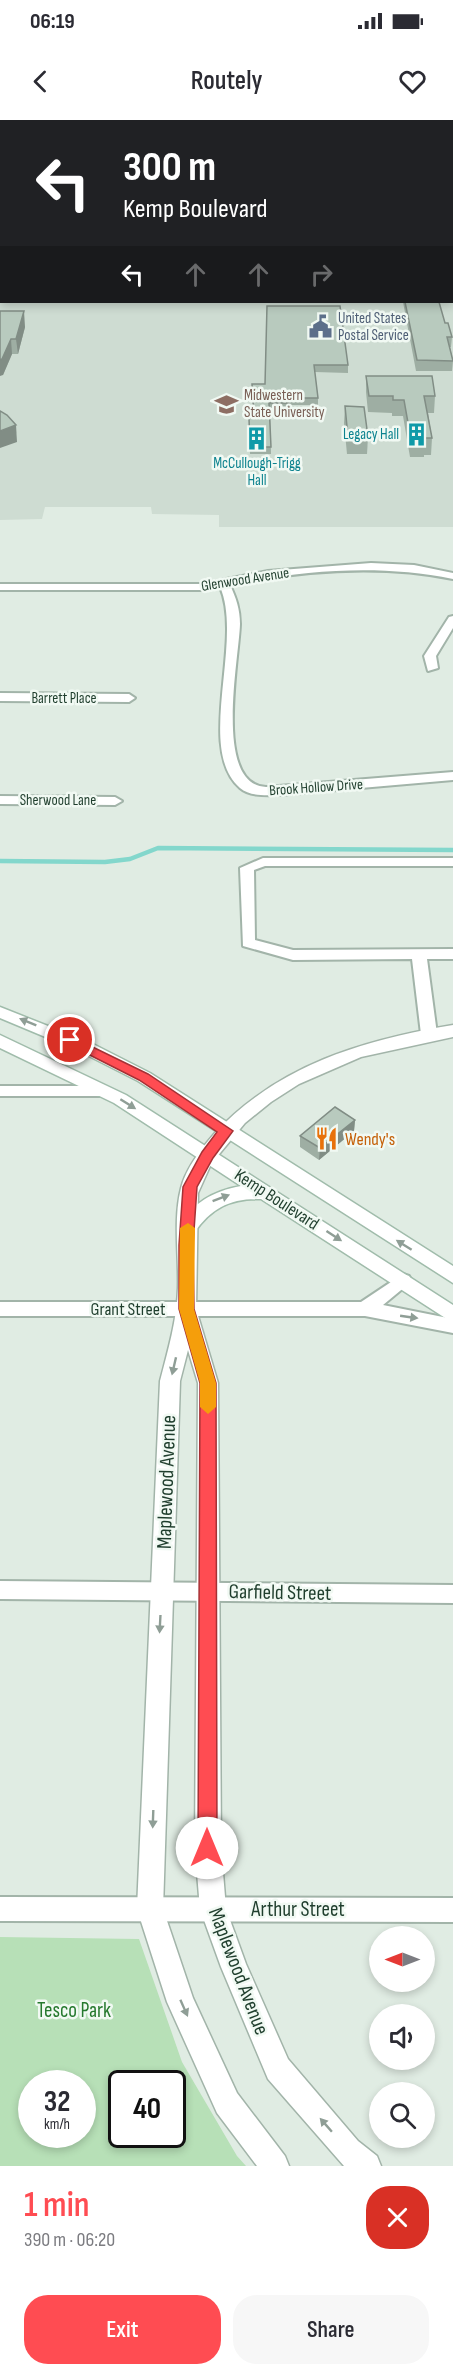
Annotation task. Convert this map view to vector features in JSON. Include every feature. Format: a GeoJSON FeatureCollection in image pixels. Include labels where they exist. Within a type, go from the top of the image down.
{"type":"FeatureCollection","features":[{"type":"Feature","properties":{"kind":"street","name":"Glenwood Avenue"},"geometry":{"type":"LineString","coordinates":[[0,587],[201,587],[278,573],[371,566],[414,568],[453,576]]}},
{"type":"Feature","properties":{"kind":"street","name":"Brook Hollow Drive"},"geometry":{"type":"LineString","coordinates":[[224,584],[233,610],[228,735],[230,759],[236,778],[244,786],[257,790],[280,791],[453,777]]}},
{"type":"Feature","properties":{"kind":"street"},"geometry":{"type":"LineString","coordinates":[[432,668],[429,656],[453,619]]}},
{"type":"Feature","properties":{"kind":"street","name":"Barrett Place"},"geometry":{"type":"LineString","coordinates":[[0,697],[129,698]]}},
{"type":"Feature","properties":{"kind":"street","name":"Sherwood Lane"},"geometry":{"type":"LineString","coordinates":[[0,800],[115,801]]}},
{"type":"Feature","properties":{"kind":"street"},"geometry":{"type":"LineString","coordinates":[[453,861],[262,862],[247,868],[248,943],[293,955],[453,954]]}},
{"type":"Feature","properties":{"kind":"street"},"geometry":{"type":"LineString","coordinates":[[419,956],[429,1034]]}},
{"type":"Feature","properties":{"kind":"street","name":"Kemp Boulevard"},"geometry":{"type":"LineString","coordinates":[[0,1012],[55,1033],[124,1066],[172,1094],[453,1276]]}},
{"type":"Feature","properties":{"kind":"street","name":"Maplewood Avenue"},"geometry":{"type":"LineString","coordinates":[[275,2166],[227,2103],[181,2002],[150,1909],[170,1381],[187,1309],[190,1187],[207,1155],[226,1131],[265,1098],[310,1070],[361,1051],[429,1034],[453,1031]]}},
{"type":"Feature","properties":{"kind":"street","name":"Kemp Boulevard"},"geometry":{"type":"LineString","coordinates":[[0,1041],[104,1091],[267,1193],[453,1315]]}},
{"type":"Feature","properties":{"kind":"street"},"geometry":{"type":"LineString","coordinates":[[0,1091],[104,1091]]}},
{"type":"Feature","properties":{"kind":"street"},"geometry":{"type":"LineString","coordinates":[[188,1228],[196,1214],[209,1202],[227,1194],[247,1191],[267,1193]]}},
{"type":"Feature","properties":{"kind":"street"},"geometry":{"type":"LineString","coordinates":[[364,1309],[403,1281],[426,1259]]}},
{"type":"Feature","properties":{"kind":"street","name":"Grant Street"},"geometry":{"type":"LineString","coordinates":[[0,1309],[364,1309],[453,1326]]}},
{"type":"Feature","properties":{"kind":"street","name":"Maplewood Avenue"},"geometry":{"type":"LineString","coordinates":[[187,1309],[208,1383],[207,1848],[213,1909],[234,1967],[278,2069],[348,2151],[367,2166]]}},
{"type":"Feature","properties":{"kind":"street","name":"Garfield Street"},"geometry":{"type":"LineString","coordinates":[[0,1590],[453,1593]]}},
{"type":"Feature","properties":{"kind":"street","name":"Arthur Street"},"geometry":{"type":"LineString","coordinates":[[0,1909],[453,1910]]}},
{"type":"Feature","properties":{"kind":"shaded area","name":"Midwestern State University"},"geometry":{"type":"Polygon","coordinates":[[[0,303],[453,303],[453,527],[219,527],[219,515],[152,514],[151,507],[45,507],[42,519],[0,520],[0,303]]]}},
{"type":"Feature","properties":{"kind":"green space","name":"Tesco Park"},"geometry":{"type":"Polygon","coordinates":[[[0,1937],[139,1939],[182,2062],[237,2156],[246,2166],[0,2166],[0,1937]]]}},
{"type":"Feature","properties":{"kind":"building"},"geometry":{"type":"Polygon","coordinates":[[[405,303],[439,303],[452,337],[447,337],[453,361],[417,360],[405,303]]]}},
{"type":"Feature","properties":{"kind":"building"},"geometry":{"type":"Polygon","coordinates":[[[267,306],[340,306],[348,365],[314,365],[318,398],[289,398],[289,403],[269,403],[271,447],[250,447],[249,418],[254,418],[252,384],[265,384],[267,306]]]}},
{"type":"Feature","properties":{"kind":"building"},"geometry":{"type":"Polygon","coordinates":[[[0,311],[24,311],[16,339],[11,339],[0,360],[0,311]]]}},
{"type":"Feature","properties":{"kind":"building"},"geometry":{"type":"Polygon","coordinates":[[[366,376],[432,376],[435,396],[424,396],[432,438],[411,440],[404,400],[393,400],[393,396],[369,396],[366,376]]]}},
{"type":"Feature","properties":{"kind":"building"},"geometry":{"type":"Polygon","coordinates":[[[345,406],[364,407],[368,437],[348,437],[345,406]]]}},
{"type":"Feature","properties":{"kind":"building"},"geometry":{"type":"Polygon","coordinates":[[[0,411],[7,415],[16,425],[0,431],[0,411]]]}},
{"type":"Feature","properties":{"kind":"building"},"geometry":{"type":"Polygon","coordinates":[[[335,1107],[355,1120],[320,1148],[300,1136],[335,1107]]]}},
{"type":"Feature","properties":{"kind":"waterway"},"geometry":{"type":"LineString","coordinates":[[0,861],[105,862],[130,859],[158,848],[453,850]]}},
{"type":"Feature","properties":{"kind":"slow traffic"},"geometry":{"type":"LineString","coordinates":[[188,1228],[187,1309],[208,1383],[208,1407]]}},
{"type":"Feature","properties":{"kind":"place","name":"United States Postal Service"},"geometry":{"type":"Point","coordinates":[320,327]}},
{"type":"Feature","properties":{"kind":"place","name":"Midwestern State University"},"geometry":{"type":"Point","coordinates":[226,404]}},
{"type":"Feature","properties":{"kind":"place","name":"Legacy Hall"},"geometry":{"type":"Point","coordinates":[417,434]}},
{"type":"Feature","properties":{"kind":"place","name":"McCullough-Trigg Hall"},"geometry":{"type":"Point","coordinates":[257,439]}},
{"type":"Feature","properties":{"kind":"place","name":"Wendy's"},"geometry":{"type":"Point","coordinates":[327,1139]}},
{"type":"Feature","properties":{"kind":"route"},"geometry":{"type":"LineString","coordinates":[[70,1040],[144,1077],[226,1131],[207,1155],[190,1187],[186,1245],[187,1309],[208,1383],[207,1848]]}}]}
